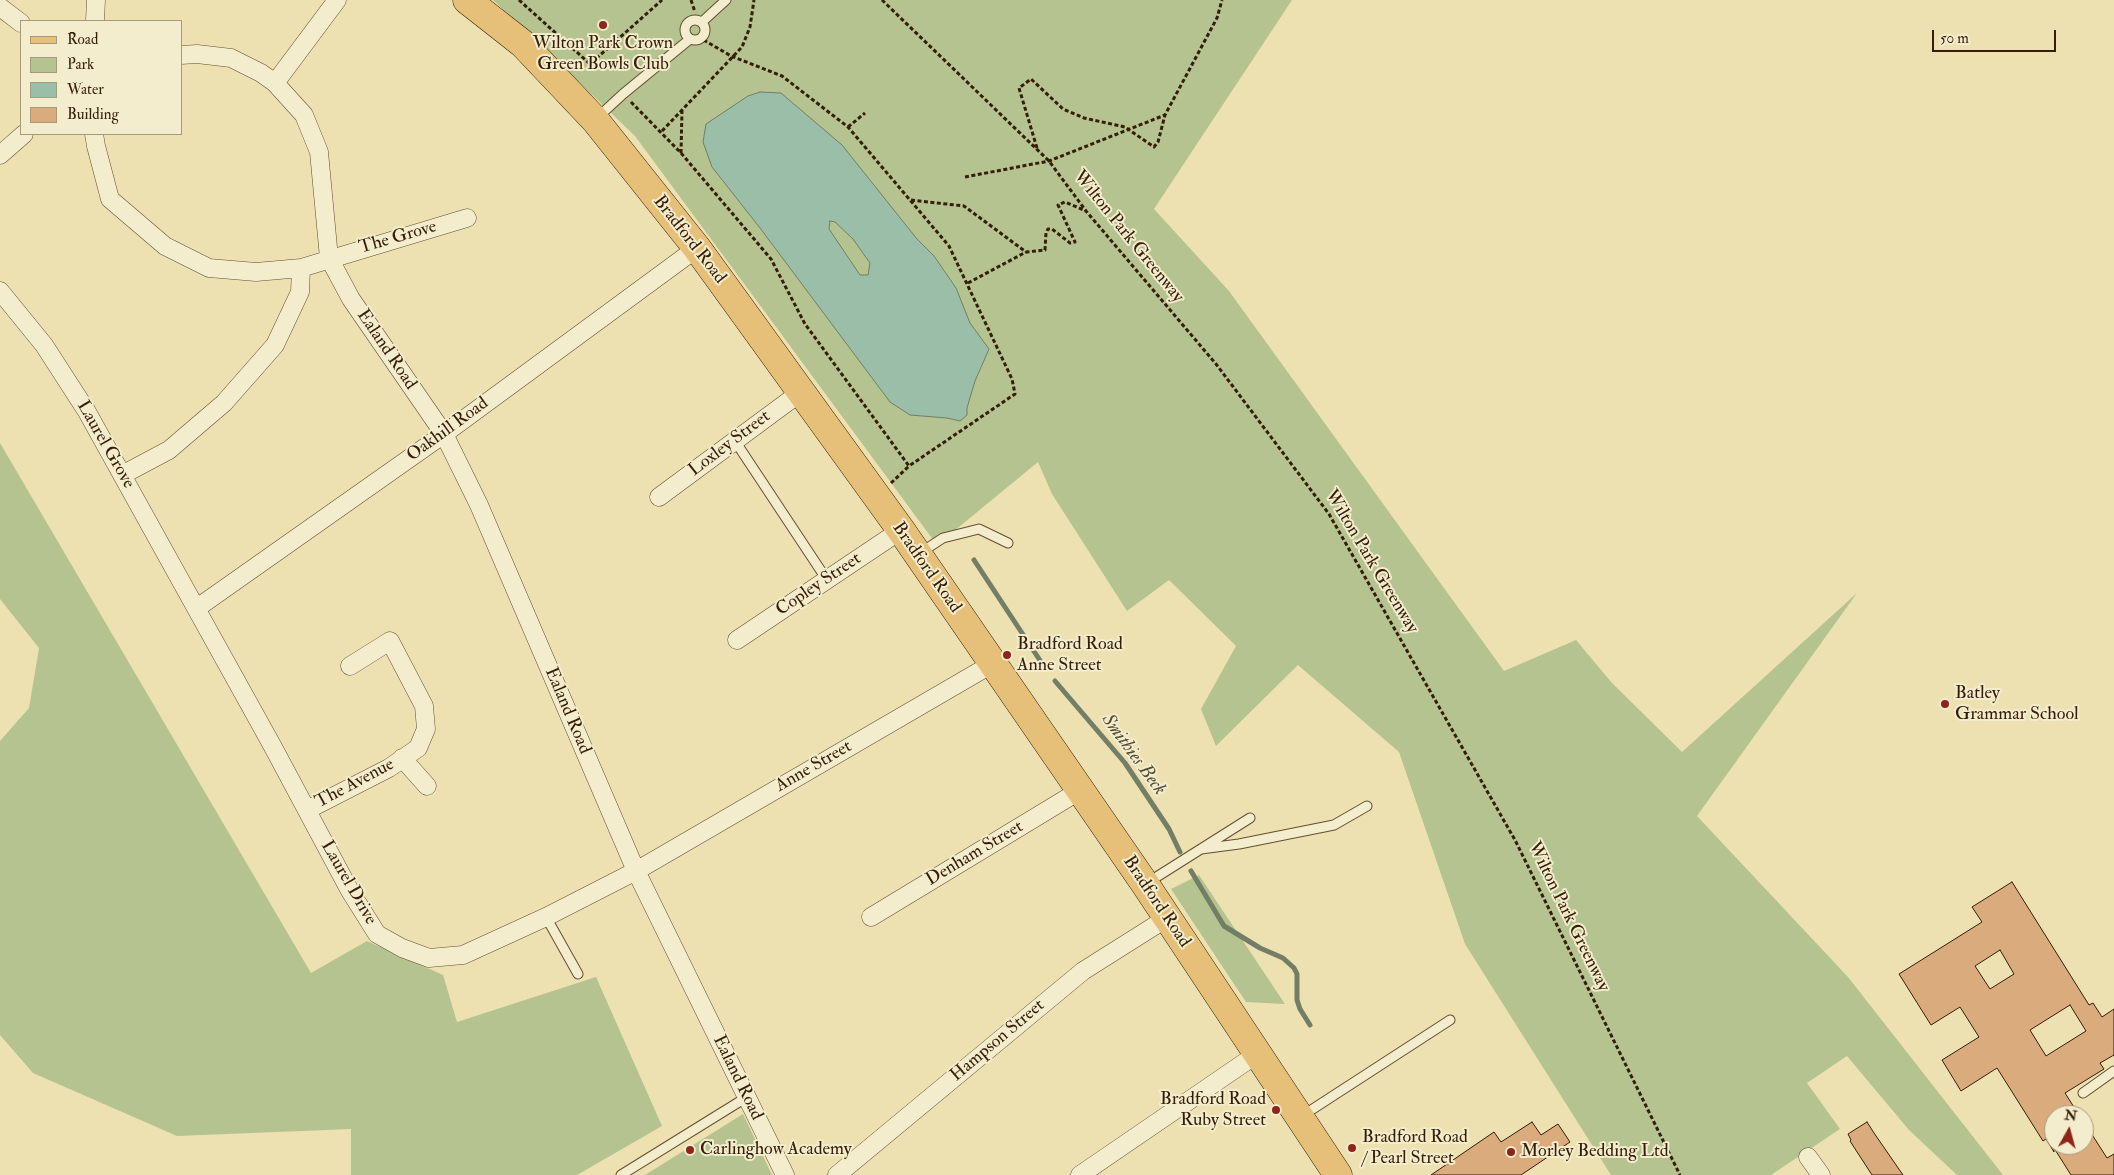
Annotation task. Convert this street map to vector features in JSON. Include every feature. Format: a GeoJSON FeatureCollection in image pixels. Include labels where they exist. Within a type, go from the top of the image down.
{"type":"FeatureCollection","features":[{"type":"Feature","properties":{"kind":"main road","name":"Bradford Road"},"geometry":{"type":"LineString","coordinates":[[467,0],[523,44],[595,120],[697,248],[901,530],[1079,791],[1145,884],[1338,1175]]}},
{"type":"Feature","properties":{"kind":"street"},"geometry":{"type":"LineString","coordinates":[[95,20],[96,0]]}},
{"type":"Feature","properties":{"kind":"street"},"geometry":{"type":"LineString","coordinates":[[275,83],[337,0]]}},
{"type":"Feature","properties":{"kind":"street"},"geometry":{"type":"LineString","coordinates":[[0,7],[20,23]]}},
{"type":"Feature","properties":{"kind":"street"},"geometry":{"type":"LineString","coordinates":[[182,55],[197,54],[231,58],[261,73],[275,83],[304,115],[319,152],[329,258]]}},
{"type":"Feature","properties":{"kind":"street"},"geometry":{"type":"LineString","coordinates":[[0,155],[23,135]]}},
{"type":"Feature","properties":{"kind":"street","name":"The Grove"},"geometry":{"type":"LineString","coordinates":[[94,135],[110,199],[165,246],[209,268],[256,272],[301,268],[467,218]]}},
{"type":"Feature","properties":{"kind":"street","name":"Oakhill Road"},"geometry":{"type":"LineString","coordinates":[[197,608],[444,434],[697,248]]}},
{"type":"Feature","properties":{"kind":"street","name":"Ealand Road"},"geometry":{"type":"LineString","coordinates":[[329,258],[351,299],[444,434],[479,505],[636,871],[785,1175]]}},
{"type":"Feature","properties":{"kind":"street"},"geometry":{"type":"LineString","coordinates":[[122,475],[169,450],[224,403],[275,345],[300,292],[301,268]]}},
{"type":"Feature","properties":{"kind":"street","name":"Laurel Grove"},"geometry":{"type":"LineString","coordinates":[[0,291],[44,345],[86,410],[197,608]]}},
{"type":"Feature","properties":{"kind":"street","name":"Loxley Street"},"geometry":{"type":"LineString","coordinates":[[659,497],[801,392]]}},
{"type":"Feature","properties":{"kind":"street","name":"Copley Street"},"geometry":{"type":"LineString","coordinates":[[737,640],[901,530]]}},
{"type":"Feature","properties":{"kind":"street","name":"Laurel Drive"},"geometry":{"type":"LineString","coordinates":[[197,608],[350,891],[377,934],[402,948],[429,958],[463,955],[546,917],[636,871]]}},
{"type":"Feature","properties":{"kind":"street","name":"The Avenue"},"geometry":{"type":"LineString","coordinates":[[307,810],[389,768],[418,748],[426,729],[424,706],[390,641],[350,666]]}},
{"type":"Feature","properties":{"kind":"street","name":"Anne Street"},"geometry":{"type":"LineString","coordinates":[[636,871],[992,664]]}},
{"type":"Feature","properties":{"kind":"street","name":"The Avenue"},"geometry":{"type":"LineString","coordinates":[[402,758],[427,786]]}},
{"type":"Feature","properties":{"kind":"street","name":"Denham Street"},"geometry":{"type":"LineString","coordinates":[[870,917],[1079,791]]}},
{"type":"Feature","properties":{"kind":"street","name":"Hampson Street"},"geometry":{"type":"LineString","coordinates":[[836,1175],[1083,971],[1167,918]]}},
{"type":"Feature","properties":{"kind":"street"},"geometry":{"type":"LineString","coordinates":[[1080,1175],[1256,1054]]}},
{"type":"Feature","properties":{"kind":"street"},"geometry":{"type":"LineString","coordinates":[[1808,1157],[1820,1175]]}},
{"type":"Feature","properties":{"kind":"lane"},"geometry":{"type":"LineString","coordinates":[[700,21],[706,31],[701,39],[690,39],[685,34],[686,25],[691,20],[700,21],[726,0]]}},
{"type":"Feature","properties":{"kind":"lane"},"geometry":{"type":"LineString","coordinates":[[595,120],[623,94],[690,39]]}},
{"type":"Feature","properties":{"kind":"lane"},"geometry":{"type":"LineString","coordinates":[[735,441],[828,580]]}},
{"type":"Feature","properties":{"kind":"lane"},"geometry":{"type":"LineString","coordinates":[[917,554],[943,538],[979,529],[1008,543]]}},
{"type":"Feature","properties":{"kind":"lane"},"geometry":{"type":"LineString","coordinates":[[1201,849],[1239,844],[1334,825],[1367,806]]}},
{"type":"Feature","properties":{"kind":"lane"},"geometry":{"type":"LineString","coordinates":[[1145,884],[1250,818]]}},
{"type":"Feature","properties":{"kind":"lane"},"geometry":{"type":"LineString","coordinates":[[546,917],[578,974]]}},
{"type":"Feature","properties":{"kind":"lane"},"geometry":{"type":"LineString","coordinates":[[1300,1118],[1450,1020]]}},
{"type":"Feature","properties":{"kind":"lane"},"geometry":{"type":"LineString","coordinates":[[2082,1093],[2114,1071]]}},
{"type":"Feature","properties":{"kind":"lane"},"geometry":{"type":"LineString","coordinates":[[621,1175],[747,1097]]}},
{"type":"Feature","properties":{"kind":"path"},"geometry":{"type":"LineString","coordinates":[[521,1],[590,64],[662,0]]}},
{"type":"Feature","properties":{"kind":"path"},"geometry":{"type":"LineString","coordinates":[[691,0],[700,21]]}},
{"type":"Feature","properties":{"kind":"path"},"geometry":{"type":"LineString","coordinates":[[662,131],[731,56],[742,47],[750,28],[754,0]]}},
{"type":"Feature","properties":{"kind":"path","name":"Wilton Park Greenway"},"geometry":{"type":"LineString","coordinates":[[882,0],[1049,161],[1086,211],[1216,364],[1329,514],[1515,840],[1680,1175]]}},
{"type":"Feature","properties":{"kind":"path"},"geometry":{"type":"LineString","coordinates":[[1049,161],[1035,146],[1020,88],[1031,79],[1063,109],[1084,118],[1128,129],[1154,147],[1158,142],[1165,115],[1217,18],[1222,0]]}},
{"type":"Feature","properties":{"kind":"path"},"geometry":{"type":"LineString","coordinates":[[623,94],[681,152],[771,259],[805,324],[909,466],[1015,394],[1012,379],[949,246],[848,127],[782,76],[731,56],[701,39]]}},
{"type":"Feature","properties":{"kind":"path"},"geometry":{"type":"LineString","coordinates":[[681,152],[682,109]]}},
{"type":"Feature","properties":{"kind":"path"},"geometry":{"type":"LineString","coordinates":[[848,127],[865,113]]}},
{"type":"Feature","properties":{"kind":"path"},"geometry":{"type":"LineString","coordinates":[[965,177],[1049,161],[1165,115]]}},
{"type":"Feature","properties":{"kind":"path"},"geometry":{"type":"LineString","coordinates":[[910,200],[964,206],[1026,252]]}},
{"type":"Feature","properties":{"kind":"path"},"geometry":{"type":"LineString","coordinates":[[968,283],[1026,252],[1045,250],[1048,229],[1052,228],[1070,243],[1075,242],[1058,205],[1065,202],[1086,211]]}},
{"type":"Feature","properties":{"kind":"green space"},"geometry":{"type":"Polygon","coordinates":[[[493,0],[1292,0],[1154,209],[1229,291],[1504,671],[1576,640],[1612,683],[1682,752],[1857,593],[1697,816],[1848,977],[2003,1175],[1957,1175],[1909,1130],[1847,1056],[1807,1083],[1840,1129],[1771,1175],[1611,1175],[1465,944],[1399,752],[1298,665],[1216,746],[1201,709],[1236,646],[1169,580],[1127,611],[1052,494],[1038,462],[937,545],[635,136],[493,0]]]}},
{"type":"Feature","properties":{"kind":"green space"},"geometry":{"type":"Polygon","coordinates":[[[0,443],[311,973],[367,941],[443,975],[457,1022],[596,977],[662,1126],[577,1175],[351,1175],[351,1129],[177,1136],[33,1073],[0,1035],[0,741],[29,708],[39,648],[0,599],[0,443]]]}},
{"type":"Feature","properties":{"kind":"green space"},"geometry":{"type":"Polygon","coordinates":[[[1199,875],[1285,1004],[1246,1002],[1171,889],[1199,875]]]}},
{"type":"Feature","properties":{"kind":"green space"},"geometry":{"type":"Polygon","coordinates":[[[743,1114],[772,1175],[645,1175],[743,1114]]]}},
{"type":"Feature","properties":{"kind":"water"},"geometry":{"type":"Polygon","coordinates":[[[760,92],[781,93],[842,145],[917,239],[934,256],[956,288],[970,323],[989,349],[975,381],[967,408],[967,415],[960,421],[910,415],[890,402],[712,167],[703,142],[706,124],[748,96],[760,92]],[[830,221],[829,229],[860,275],[868,275],[870,263],[853,239],[835,222],[830,221]]]}},
{"type":"Feature","properties":{"kind":"building"},"geometry":{"type":"Polygon","coordinates":[[[2012,882],[2089,1005],[2093,1003],[2102,1017],[2114,1009],[2114,1055],[2100,1063],[2104,1069],[2065,1093],[2073,1105],[2044,1105],[2043,1141],[1997,1068],[1961,1091],[1942,1060],[1979,1037],[1960,1007],[1931,1025],[1899,974],[1982,922],[1972,907],[2012,882]],[[2000,950],[1975,966],[1990,989],[2014,974],[2000,950]],[[2070,1005],[2030,1030],[2046,1056],[2086,1031],[2070,1005]]]}},
{"type":"Feature","properties":{"kind":"building","name":"Morley Bedding Ltd"},"geometry":{"type":"Polygon","coordinates":[[[1532,1122],[1541,1135],[1558,1124],[1570,1142],[1521,1175],[1431,1175],[1494,1132],[1501,1142],[1532,1122]]]}},
{"type":"Feature","properties":{"kind":"building"},"geometry":{"type":"Polygon","coordinates":[[[1867,1122],[1903,1175],[1872,1175],[1850,1141],[1848,1134],[1867,1122]]]}},
{"type":"Feature","properties":{"kind":"building"},"geometry":{"type":"Polygon","coordinates":[[[2094,1138],[2107,1158],[2114,1154],[2114,1175],[2071,1175],[2058,1155],[2094,1155],[2094,1138]]]}},
{"type":"Feature","properties":{"kind":"waterway","name":"Smithies Beck"},"geometry":{"type":"LineString","coordinates":[[974,560],[1045,668]]}},
{"type":"Feature","properties":{"kind":"waterway","name":"Smithies Beck"},"geometry":{"type":"LineString","coordinates":[[1055,681],[1125,763],[1169,829],[1180,852]]}},
{"type":"Feature","properties":{"kind":"waterway"},"geometry":{"type":"LineString","coordinates":[[1191,871],[1224,926],[1260,948],[1283,958],[1294,968],[1297,974],[1297,1000],[1310,1025]]}},
{"type":"Feature","properties":{"kind":"place","name":"Wilton Park Crown Green Bowls Club"},"geometry":{"type":"Point","coordinates":[603,25]}},
{"type":"Feature","properties":{"kind":"place","name":"Bradford Road Anne Street"},"geometry":{"type":"Point","coordinates":[1007,655]}},
{"type":"Feature","properties":{"kind":"place","name":"Batley Grammar School"},"geometry":{"type":"Point","coordinates":[1945,704]}},
{"type":"Feature","properties":{"kind":"place","name":"Bradford Road Ruby Street"},"geometry":{"type":"Point","coordinates":[1276,1110]}},
{"type":"Feature","properties":{"kind":"place","name":"Bradford Road / Pearl Street"},"geometry":{"type":"Point","coordinates":[1352,1148]}},
{"type":"Feature","properties":{"kind":"place","name":"Carlinghow Academy"},"geometry":{"type":"Point","coordinates":[690,1150]}},
{"type":"Feature","properties":{"kind":"place","name":"Morley Bedding Ltd"},"geometry":{"type":"Point","coordinates":[1511,1152]}}]}
